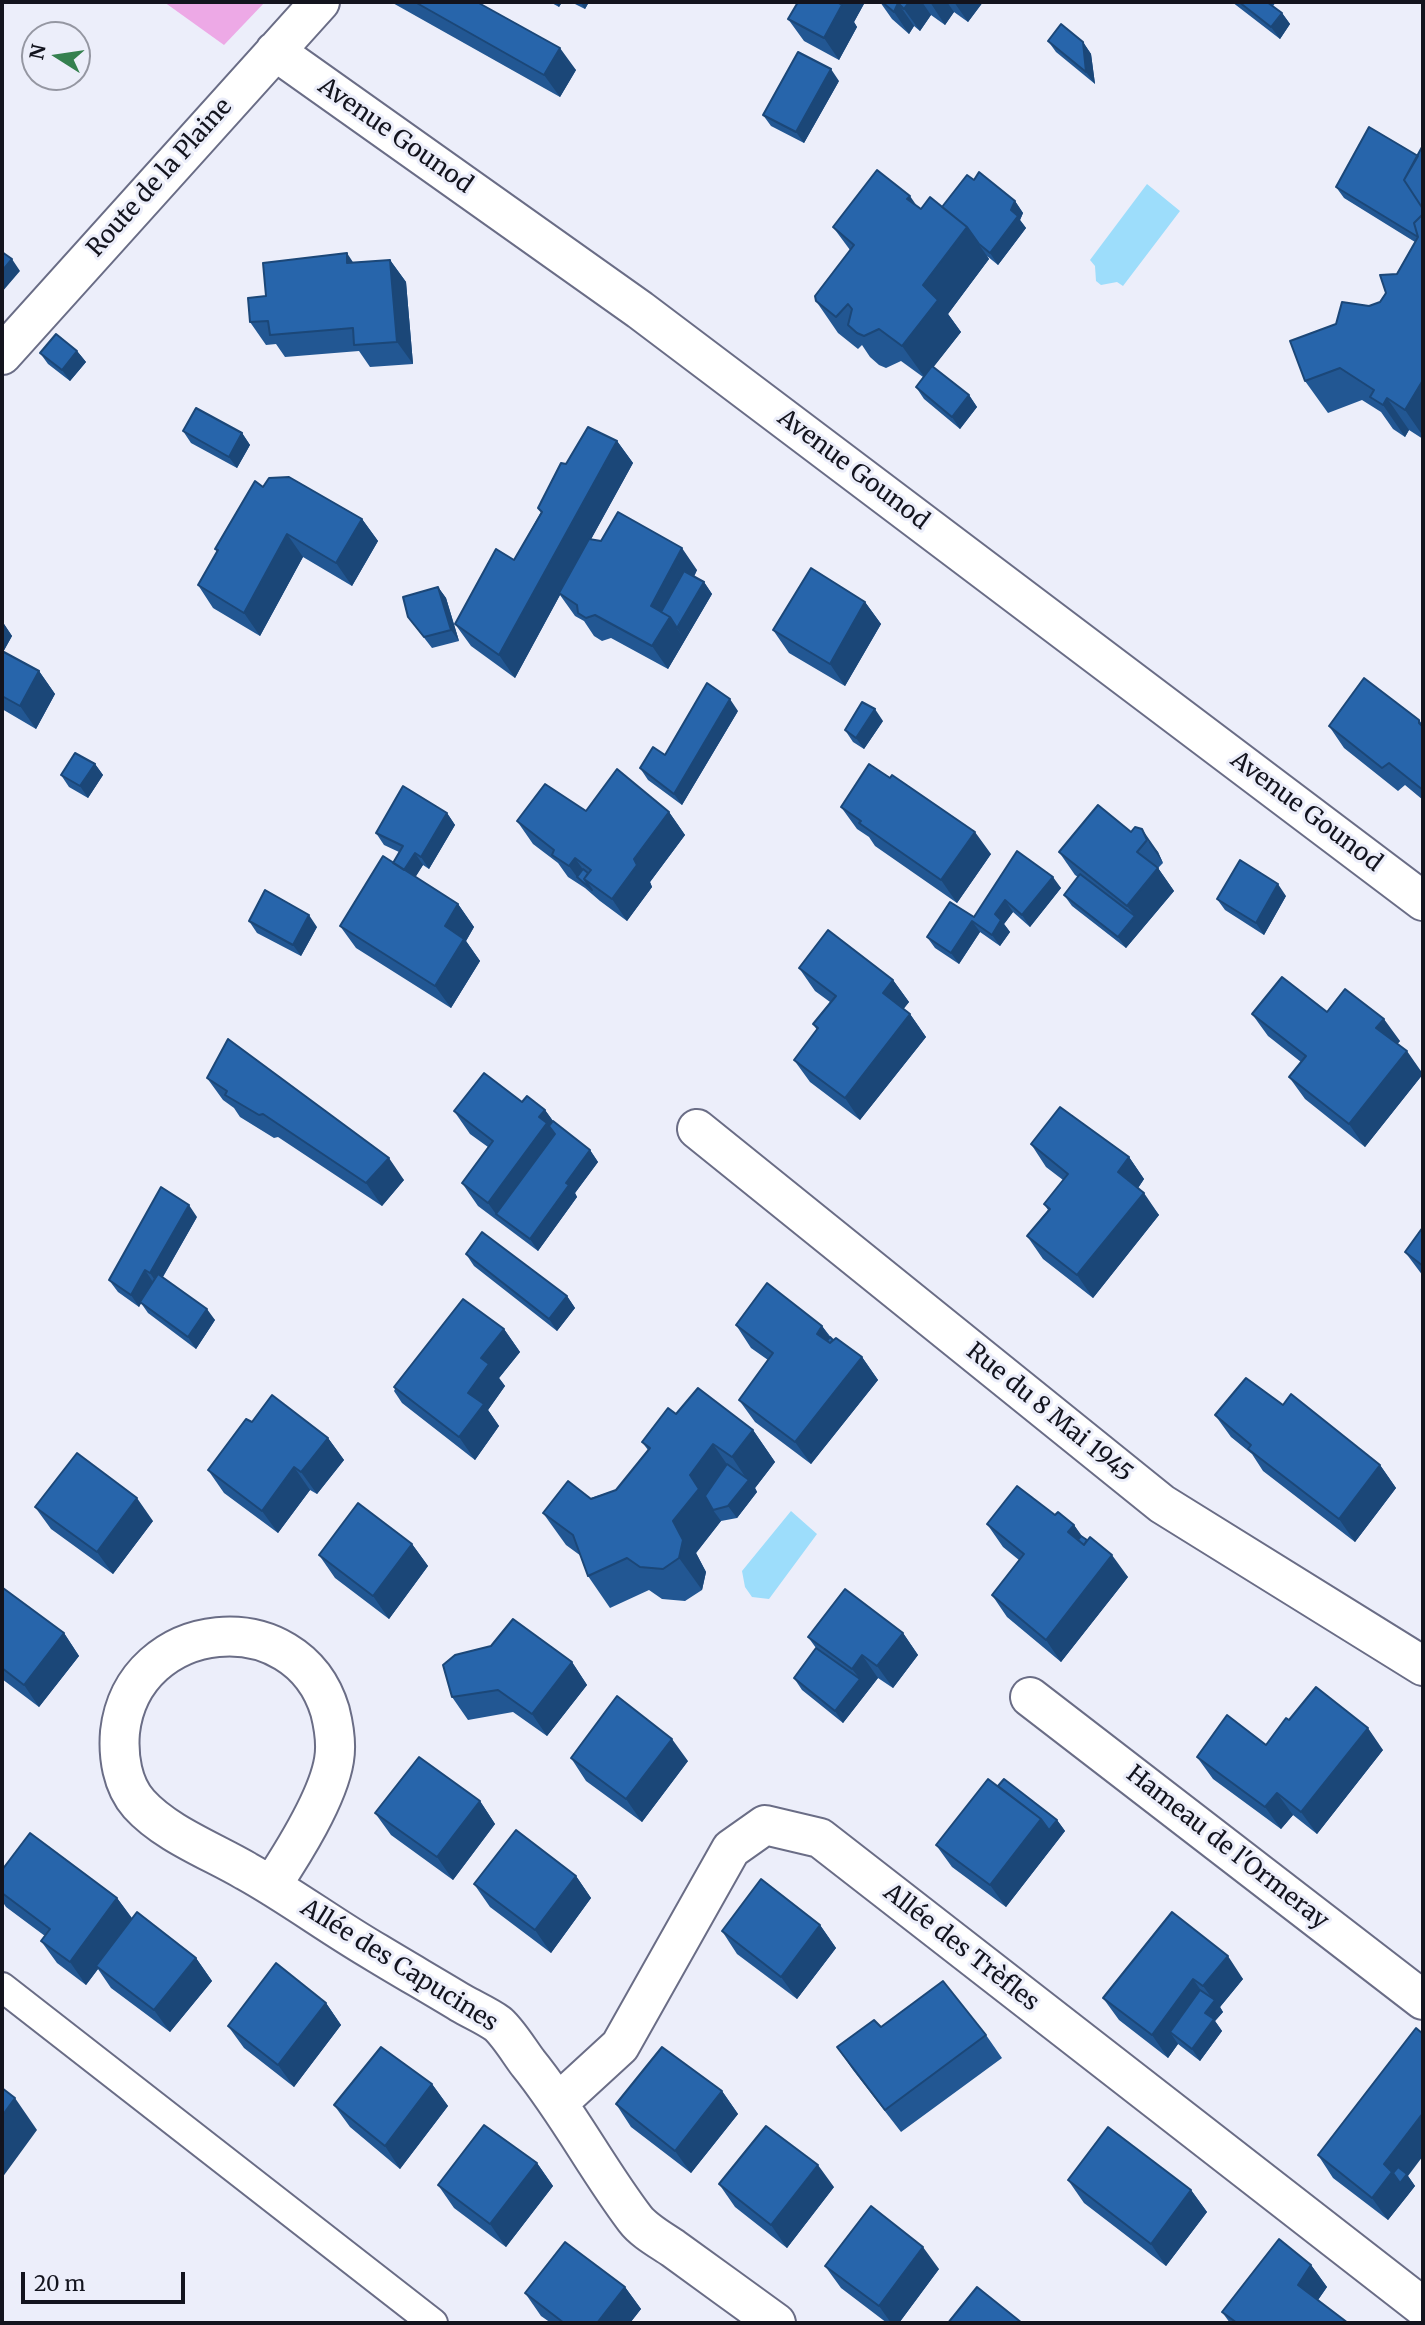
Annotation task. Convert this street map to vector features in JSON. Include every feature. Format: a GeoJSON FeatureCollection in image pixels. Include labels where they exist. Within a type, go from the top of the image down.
{"type":"FeatureCollection","features":[{"type":"Feature","properties":{"kind":"street","name":"Route de la Plaine"},"geometry":{"type":"LineString","coordinates":[[2,355],[320,2]]}},
{"type":"Feature","properties":{"kind":"street","name":"Avenue Gounod"},"geometry":{"type":"LineString","coordinates":[[275,51],[640,310],[1423,901]]}},
{"type":"Feature","properties":{"kind":"street","name":"Rue du 8 Mai 1945"},"geometry":{"type":"LineString","coordinates":[[697,1129],[1162,1504],[1423,1666]]}},
{"type":"Feature","properties":{"kind":"street","name":"Allée des Capucines"},"geometry":{"type":"LineString","coordinates":[[272,1885],[307,1825],[329,1778],[335,1742],[327,1704],[318,1685],[300,1663],[262,1641],[237,1636],[188,1642],[153,1665],[127,1702],[119,1746],[128,1787],[138,1804],[160,1822],[272,1885],[322,1921],[498,2025],[559,2102],[637,2222],[776,2323]]}},
{"type":"Feature","properties":{"kind":"street","name":"Hameau de l'Ormeray"},"geometry":{"type":"LineString","coordinates":[[1030,1697],[1423,2000]]}},
{"type":"Feature","properties":{"kind":"street","name":"Allée des Trèfles"},"geometry":{"type":"LineString","coordinates":[[559,2102],[620,2046],[731,1849],[765,1825],[820,1838],[1423,2307]]}},
{"type":"Feature","properties":{"kind":"lane"},"geometry":{"type":"LineString","coordinates":[[2,1987],[433,2323]]}},
{"type":"Feature","properties":{"kind":"shaded area"},"geometry":{"type":"Polygon","coordinates":[[[164,2],[265,2],[224,45],[164,2]]]}},
{"type":"Feature","properties":{"kind":"water"},"geometry":{"type":"Polygon","coordinates":[[[1147,184],[1180,211],[1123,286],[1117,282],[1101,285],[1096,281],[1095,266],[1090,260],[1147,184]]]}},
{"type":"Feature","properties":{"kind":"water"},"geometry":{"type":"Polygon","coordinates":[[[791,1511],[817,1534],[769,1599],[752,1597],[745,1587],[742,1571],[791,1511]]]}},
{"type":"Feature","properties":{"kind":"building"},"geometry":{"type":"Polygon","coordinates":[[[415,2],[477,2],[560,48],[544,75],[415,2]]]}},
{"type":"Feature","properties":{"kind":"building"},"geometry":{"type":"Polygon","coordinates":[[[798,2],[837,2],[842,5],[824,38],[788,19],[798,2]]]}},
{"type":"Feature","properties":{"kind":"building"},"geometry":{"type":"Polygon","coordinates":[[[882,2],[909,2],[904,9],[898,3],[894,12],[882,2]]]}},
{"type":"Feature","properties":{"kind":"building"},"geometry":{"type":"Polygon","coordinates":[[[1239,2],[1267,2],[1282,13],[1271,27],[1239,2]]]}},
{"type":"Feature","properties":{"kind":"building"},"geometry":{"type":"Polygon","coordinates":[[[1061,24],[1083,42],[1086,72],[1048,41],[1061,24]]]}},
{"type":"Feature","properties":{"kind":"building"},"geometry":{"type":"Polygon","coordinates":[[[798,52],[831,69],[796,132],[763,115],[798,52]]]}},
{"type":"Feature","properties":{"kind":"building"},"geometry":{"type":"Polygon","coordinates":[[[1369,127],[1418,156],[1404,180],[1423,209],[1423,214],[1414,223],[1418,237],[1336,187],[1369,127]]]}},
{"type":"Feature","properties":{"kind":"building"},"geometry":{"type":"Polygon","coordinates":[[[1423,147],[1423,209],[1404,180],[1423,147]]]}},
{"type":"Feature","properties":{"kind":"building"},"geometry":{"type":"Polygon","coordinates":[[[877,170],[910,196],[907,199],[921,209],[930,197],[967,227],[923,285],[938,300],[902,346],[879,329],[864,336],[857,333],[848,325],[852,309],[848,304],[836,317],[816,301],[815,296],[854,245],[833,227],[877,170]]]}},
{"type":"Feature","properties":{"kind":"building"},"geometry":{"type":"Polygon","coordinates":[[[979,172],[1015,201],[1011,210],[1018,216],[990,253],[979,244],[967,227],[942,207],[967,175],[974,180],[979,172]]]}},
{"type":"Feature","properties":{"kind":"building"},"geometry":{"type":"Polygon","coordinates":[[[1423,214],[1423,380],[1405,410],[1387,398],[1383,405],[1370,397],[1374,390],[1340,368],[1305,381],[1290,341],[1336,324],[1342,302],[1369,306],[1380,302],[1386,293],[1380,275],[1397,274],[1418,237],[1414,223],[1423,214]]]}},
{"type":"Feature","properties":{"kind":"building"},"geometry":{"type":"Polygon","coordinates":[[[2,252],[12,259],[2,271],[2,252]]]}},
{"type":"Feature","properties":{"kind":"building"},"geometry":{"type":"Polygon","coordinates":[[[347,253],[347,263],[390,260],[397,342],[354,345],[353,328],[270,335],[268,321],[250,322],[248,298],[266,296],[263,263],[347,253]]]}},
{"type":"Feature","properties":{"kind":"building"},"geometry":{"type":"Polygon","coordinates":[[[56,334],[77,351],[62,370],[40,353],[56,334]]]}},
{"type":"Feature","properties":{"kind":"building"},"geometry":{"type":"Polygon","coordinates":[[[932,366],[969,395],[952,417],[916,387],[932,366]]]}},
{"type":"Feature","properties":{"kind":"building"},"geometry":{"type":"Polygon","coordinates":[[[196,408],[242,433],[229,457],[183,431],[196,408]]]}},
{"type":"Feature","properties":{"kind":"building"},"geometry":{"type":"Polygon","coordinates":[[[588,427],[617,441],[499,655],[455,624],[496,549],[514,560],[542,512],[538,508],[561,463],[566,464],[588,427]]]}},
{"type":"Feature","properties":{"kind":"building"},"geometry":{"type":"Polygon","coordinates":[[[289,477],[362,519],[336,563],[287,534],[244,613],[198,585],[218,550],[215,549],[255,481],[263,487],[269,478],[289,477]]]}},
{"type":"Feature","properties":{"kind":"building"},"geometry":{"type":"Polygon","coordinates":[[[618,512],[682,548],[651,606],[670,617],[652,646],[595,615],[586,618],[578,613],[577,605],[559,593],[589,539],[601,541],[618,512]]]}},
{"type":"Feature","properties":{"kind":"building"},"geometry":{"type":"Polygon","coordinates":[[[811,568],[865,602],[830,664],[773,630],[811,568]]]}},
{"type":"Feature","properties":{"kind":"building"},"geometry":{"type":"Polygon","coordinates":[[[684,571],[704,582],[677,628],[670,617],[661,612],[684,571]]]}},
{"type":"Feature","properties":{"kind":"building"},"geometry":{"type":"Polygon","coordinates":[[[438,587],[451,630],[424,637],[408,617],[403,597],[438,587]]]}},
{"type":"Feature","properties":{"kind":"building"},"geometry":{"type":"Polygon","coordinates":[[[2,651],[39,671],[20,706],[2,696],[2,651]]]}},
{"type":"Feature","properties":{"kind":"building"},"geometry":{"type":"Polygon","coordinates":[[[1364,678],[1419,720],[1423,727],[1423,790],[1389,763],[1382,768],[1329,726],[1364,678]]]}},
{"type":"Feature","properties":{"kind":"building"},"geometry":{"type":"Polygon","coordinates":[[[707,683],[730,699],[674,794],[640,768],[653,747],[665,755],[707,683]]]}},
{"type":"Feature","properties":{"kind":"building"},"geometry":{"type":"Polygon","coordinates":[[[862,702],[875,709],[856,738],[845,730],[862,702]]]}},
{"type":"Feature","properties":{"kind":"building"},"geometry":{"type":"Polygon","coordinates":[[[75,753],[95,764],[80,786],[61,775],[75,753]]]}},
{"type":"Feature","properties":{"kind":"building"},"geometry":{"type":"Polygon","coordinates":[[[869,764],[890,778],[892,775],[975,832],[941,880],[859,823],[861,821],[841,807],[869,764]]]}},
{"type":"Feature","properties":{"kind":"building"},"geometry":{"type":"Polygon","coordinates":[[[617,769],[669,812],[634,859],[637,865],[612,899],[584,879],[591,870],[575,858],[569,866],[552,855],[554,850],[517,821],[545,784],[586,811],[617,769]]]}},
{"type":"Feature","properties":{"kind":"building"},"geometry":{"type":"Polygon","coordinates":[[[403,786],[447,813],[421,857],[415,853],[404,870],[393,863],[403,846],[376,833],[403,786]]]}},
{"type":"Feature","properties":{"kind":"building"},"geometry":{"type":"Polygon","coordinates":[[[1098,805],[1131,832],[1135,827],[1142,829],[1147,840],[1137,852],[1158,868],[1127,906],[1059,852],[1098,805]]]}},
{"type":"Feature","properties":{"kind":"building"},"geometry":{"type":"Polygon","coordinates":[[[1017,851],[1053,877],[1022,915],[1005,900],[995,914],[1001,920],[992,935],[972,921],[951,953],[927,937],[950,902],[974,917],[1017,851]]]}},
{"type":"Feature","properties":{"kind":"building"},"geometry":{"type":"Polygon","coordinates":[[[383,856],[458,904],[445,926],[464,939],[435,986],[340,926],[383,856]]]}},
{"type":"Feature","properties":{"kind":"building"},"geometry":{"type":"Polygon","coordinates":[[[1240,860],[1278,884],[1256,923],[1217,899],[1240,860]]]}},
{"type":"Feature","properties":{"kind":"building"},"geometry":{"type":"Polygon","coordinates":[[[583,869],[588,873],[584,879],[592,890],[577,877],[583,869]]]}},
{"type":"Feature","properties":{"kind":"building"},"geometry":{"type":"Polygon","coordinates":[[[1080,874],[1135,916],[1118,937],[1064,895],[1080,874]]]}},
{"type":"Feature","properties":{"kind":"building"},"geometry":{"type":"Polygon","coordinates":[[[265,890],[309,915],[293,945],[249,921],[265,890]]]}},
{"type":"Feature","properties":{"kind":"building"},"geometry":{"type":"Polygon","coordinates":[[[828,930],[893,980],[883,993],[910,1014],[845,1098],[794,1060],[818,1028],[813,1024],[836,996],[799,968],[828,930]]]}},
{"type":"Feature","properties":{"kind":"building"},"geometry":{"type":"Polygon","coordinates":[[[1282,977],[1327,1012],[1345,989],[1384,1019],[1376,1028],[1407,1051],[1349,1124],[1289,1077],[1306,1056],[1252,1014],[1282,977]]]}},
{"type":"Feature","properties":{"kind":"building"},"geometry":{"type":"Polygon","coordinates":[[[228,1039],[389,1158],[366,1183],[263,1114],[259,1115],[225,1095],[227,1091],[207,1078],[228,1039]]]}},
{"type":"Feature","properties":{"kind":"building"},"geometry":{"type":"Polygon","coordinates":[[[484,1073],[522,1102],[527,1096],[545,1110],[539,1117],[547,1123],[488,1203],[462,1183],[493,1141],[454,1111],[484,1073]]]}},
{"type":"Feature","properties":{"kind":"building"},"geometry":{"type":"Polygon","coordinates":[[[1060,1107],[1129,1157],[1118,1172],[1144,1193],[1077,1275],[1027,1236],[1050,1209],[1044,1204],[1068,1174],[1031,1144],[1060,1107]]]}},
{"type":"Feature","properties":{"kind":"building"},"geometry":{"type":"Polygon","coordinates":[[[553,1121],[590,1150],[566,1183],[569,1185],[530,1239],[496,1214],[555,1134],[549,1126],[553,1121]]]}},
{"type":"Feature","properties":{"kind":"building"},"geometry":{"type":"Polygon","coordinates":[[[161,1187],[189,1205],[150,1273],[145,1270],[131,1295],[109,1280],[161,1187]]]}},
{"type":"Feature","properties":{"kind":"building"},"geometry":{"type":"Polygon","coordinates":[[[1423,1227],[1423,1266],[1405,1252],[1423,1227]]]}},
{"type":"Feature","properties":{"kind":"building"},"geometry":{"type":"Polygon","coordinates":[[[482,1232],[567,1296],[549,1319],[466,1254],[482,1232]]]}},
{"type":"Feature","properties":{"kind":"building"},"geometry":{"type":"Polygon","coordinates":[[[158,1274],[207,1309],[188,1337],[140,1302],[158,1274]]]}},
{"type":"Feature","properties":{"kind":"building"},"geometry":{"type":"Polygon","coordinates":[[[767,1283],[822,1326],[817,1334],[830,1343],[836,1338],[862,1357],[795,1442],[739,1400],[773,1353],[736,1325],[767,1283]]]}},
{"type":"Feature","properties":{"kind":"building"},"geometry":{"type":"Polygon","coordinates":[[[463,1299],[504,1329],[481,1358],[489,1364],[468,1393],[484,1404],[459,1437],[394,1387],[463,1299]]]}},
{"type":"Feature","properties":{"kind":"building"},"geometry":{"type":"Polygon","coordinates":[[[1246,1378],[1283,1405],[1291,1394],[1380,1465],[1339,1519],[1248,1449],[1251,1445],[1215,1415],[1246,1378]]]}},
{"type":"Feature","properties":{"kind":"building"},"geometry":{"type":"Polygon","coordinates":[[[698,1388],[753,1430],[732,1457],[713,1444],[690,1475],[699,1489],[673,1521],[683,1540],[679,1558],[663,1569],[640,1567],[627,1558],[588,1576],[573,1535],[543,1513],[568,1481],[591,1499],[616,1490],[650,1448],[642,1442],[668,1408],[676,1414],[698,1388]]]}},
{"type":"Feature","properties":{"kind":"building"},"geometry":{"type":"Polygon","coordinates":[[[272,1395],[328,1438],[301,1472],[294,1467],[262,1511],[208,1470],[246,1419],[252,1422],[272,1395]]]}},
{"type":"Feature","properties":{"kind":"building"},"geometry":{"type":"Polygon","coordinates":[[[77,1453],[137,1498],[97,1552],[35,1507],[77,1453]]]}},
{"type":"Feature","properties":{"kind":"building"},"geometry":{"type":"Polygon","coordinates":[[[727,1464],[749,1480],[728,1506],[713,1510],[705,1496],[727,1464]]]}},
{"type":"Feature","properties":{"kind":"building"},"geometry":{"type":"Polygon","coordinates":[[[1017,1486],[1055,1515],[1058,1512],[1074,1525],[1068,1532],[1084,1545],[1090,1537],[1112,1555],[1046,1640],[992,1595],[1024,1554],[987,1524],[1017,1486]]]}},
{"type":"Feature","properties":{"kind":"building"},"geometry":{"type":"Polygon","coordinates":[[[358,1503],[412,1544],[373,1596],[319,1555],[358,1503]]]}},
{"type":"Feature","properties":{"kind":"building"},"geometry":{"type":"Polygon","coordinates":[[[1081,1536],[1087,1540],[1084,1545],[1078,1540],[1081,1536]]]}},
{"type":"Feature","properties":{"kind":"building"},"geometry":{"type":"Polygon","coordinates":[[[3,1588],[64,1633],[24,1685],[2,1668],[3,1588]]]}},
{"type":"Feature","properties":{"kind":"building"},"geometry":{"type":"Polygon","coordinates":[[[845,1589],[903,1633],[877,1666],[862,1655],[852,1669],[808,1637],[845,1589]]]}},
{"type":"Feature","properties":{"kind":"building"},"geometry":{"type":"Polygon","coordinates":[[[513,1619],[572,1662],[532,1714],[498,1690],[452,1697],[443,1665],[455,1655],[491,1646],[513,1619]]]}},
{"type":"Feature","properties":{"kind":"building"},"geometry":{"type":"Polygon","coordinates":[[[816,1648],[860,1679],[835,1711],[794,1678],[816,1648]]]}},
{"type":"Feature","properties":{"kind":"building"},"geometry":{"type":"Polygon","coordinates":[[[1316,1687],[1368,1728],[1301,1812],[1277,1793],[1265,1807],[1197,1757],[1227,1715],[1266,1745],[1286,1718],[1289,1720],[1316,1687]]]}},
{"type":"Feature","properties":{"kind":"building"},"geometry":{"type":"Polygon","coordinates":[[[617,1696],[672,1739],[626,1799],[571,1758],[617,1696]]]}},
{"type":"Feature","properties":{"kind":"building"},"geometry":{"type":"Polygon","coordinates":[[[419,1757],[480,1801],[437,1857],[375,1813],[419,1757]]]}},
{"type":"Feature","properties":{"kind":"building"},"geometry":{"type":"Polygon","coordinates":[[[988,1779],[1041,1819],[990,1885],[936,1845],[988,1779]]]}},
{"type":"Feature","properties":{"kind":"building"},"geometry":{"type":"Polygon","coordinates":[[[1004,1779],[1057,1820],[1049,1830],[1041,1819],[998,1786],[1004,1779]]]}},
{"type":"Feature","properties":{"kind":"building"},"geometry":{"type":"Polygon","coordinates":[[[516,1830],[576,1876],[535,1930],[474,1884],[516,1830]]]}},
{"type":"Feature","properties":{"kind":"building"},"geometry":{"type":"Polygon","coordinates":[[[30,1833],[117,1898],[70,1962],[41,1941],[50,1929],[2,1893],[2,1870],[30,1833]]]}},
{"type":"Feature","properties":{"kind":"building"},"geometry":{"type":"Polygon","coordinates":[[[761,1879],[820,1925],[781,1977],[722,1931],[761,1879]]]}},
{"type":"Feature","properties":{"kind":"building"},"geometry":{"type":"Polygon","coordinates":[[[137,1912],[196,1958],[154,2010],[96,1966],[137,1912]]]}},
{"type":"Feature","properties":{"kind":"building"},"geometry":{"type":"Polygon","coordinates":[[[1172,1912],[1228,1956],[1203,1986],[1193,1979],[1152,2035],[1103,1998],[1172,1912]]]}},
{"type":"Feature","properties":{"kind":"building"},"geometry":{"type":"Polygon","coordinates":[[[276,1963],[326,2003],[278,2065],[228,2026],[276,1963]]]}},
{"type":"Feature","properties":{"kind":"building"},"geometry":{"type":"Polygon","coordinates":[[[943,1981],[986,2035],[885,2110],[837,2047],[874,2020],[881,2027],[943,1981]]]}},
{"type":"Feature","properties":{"kind":"building"},"geometry":{"type":"Polygon","coordinates":[[[1200,1990],[1215,2000],[1205,2013],[1214,2019],[1192,2049],[1170,2032],[1200,1990]]]}},
{"type":"Feature","properties":{"kind":"building"},"geometry":{"type":"Polygon","coordinates":[[[1416,2028],[1423,2034],[1423,2113],[1384,2164],[1392,2172],[1372,2198],[1318,2155],[1416,2028]]]}},
{"type":"Feature","properties":{"kind":"building"},"geometry":{"type":"Polygon","coordinates":[[[381,2047],[432,2084],[385,2146],[334,2105],[381,2047]]]}},
{"type":"Feature","properties":{"kind":"building"},"geometry":{"type":"Polygon","coordinates":[[[662,2047],[722,2091],[675,2151],[616,2104],[662,2047]]]}},
{"type":"Feature","properties":{"kind":"building"},"geometry":{"type":"Polygon","coordinates":[[[2,2088],[15,2098],[2,2116],[2,2088]]]}},
{"type":"Feature","properties":{"kind":"building"},"geometry":{"type":"Polygon","coordinates":[[[484,2125],[537,2163],[490,2224],[438,2185],[484,2125]]]}},
{"type":"Feature","properties":{"kind":"building"},"geometry":{"type":"Polygon","coordinates":[[[766,2126],[818,2165],[771,2225],[719,2184],[766,2126]]]}},
{"type":"Feature","properties":{"kind":"building"},"geometry":{"type":"Polygon","coordinates":[[[1108,2127],[1191,2190],[1151,2244],[1068,2180],[1108,2127]]]}},
{"type":"Feature","properties":{"kind":"building"},"geometry":{"type":"Polygon","coordinates":[[[1398,2167],[1407,2174],[1400,2183],[1393,2173],[1398,2167]]]}},
{"type":"Feature","properties":{"kind":"building"},"geometry":{"type":"Polygon","coordinates":[[[871,2206],[923,2247],[879,2306],[825,2266],[871,2206]]]}},
{"type":"Feature","properties":{"kind":"building"},"geometry":{"type":"Polygon","coordinates":[[[1279,2239],[1311,2265],[1298,2285],[1348,2323],[1237,2323],[1222,2312],[1279,2239]]]}},
{"type":"Feature","properties":{"kind":"building"},"geometry":{"type":"Polygon","coordinates":[[[565,2242],[625,2287],[597,2323],[564,2323],[525,2293],[565,2242]]]}},
{"type":"Feature","properties":{"kind":"building"},"geometry":{"type":"Polygon","coordinates":[[[977,2287],[1022,2323],[948,2323],[977,2287]]]}}]}
